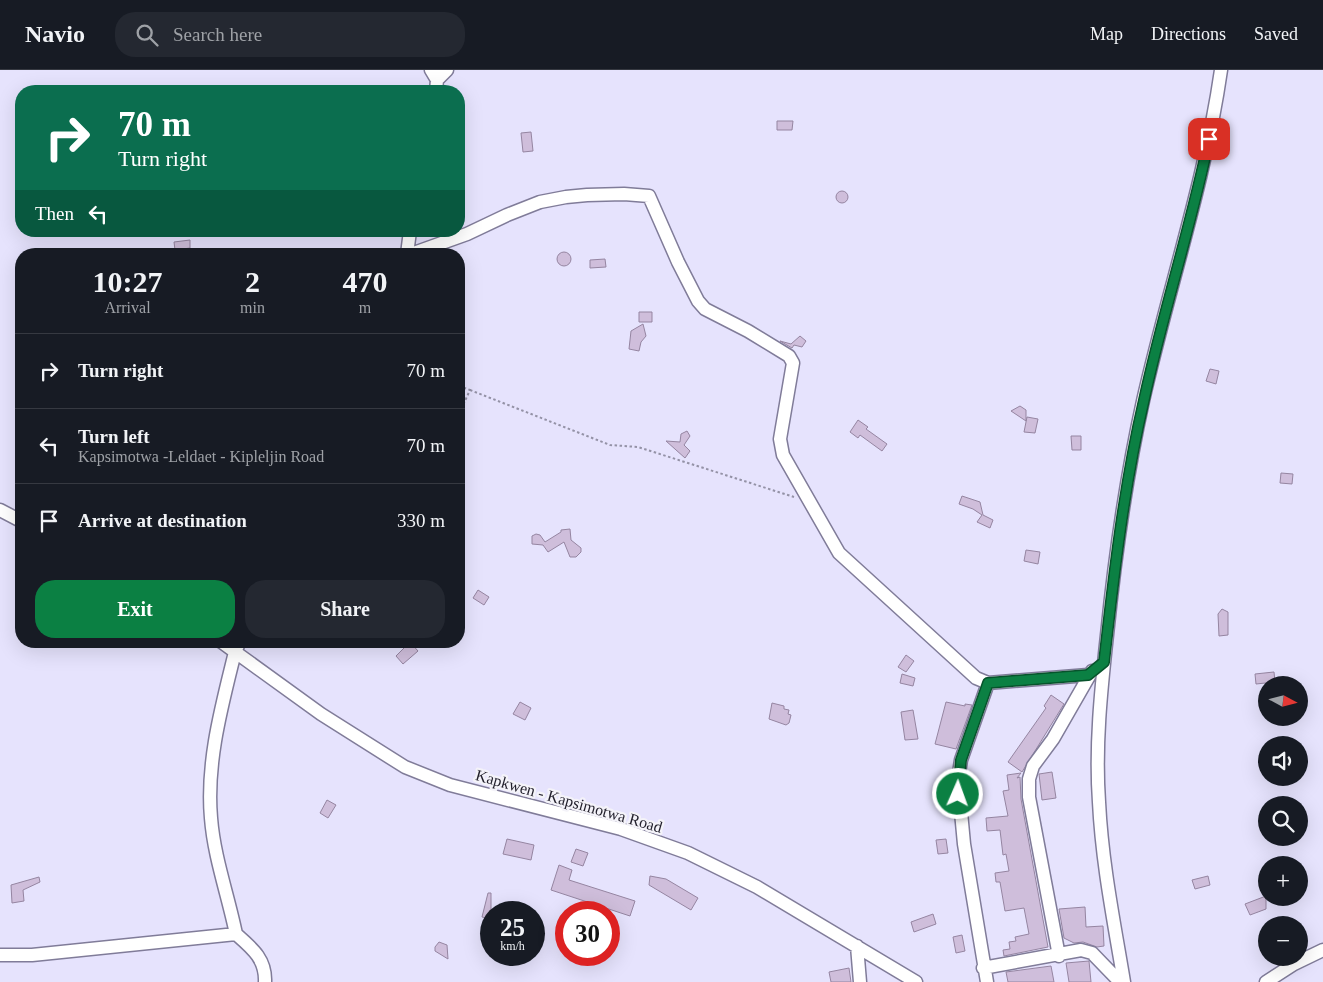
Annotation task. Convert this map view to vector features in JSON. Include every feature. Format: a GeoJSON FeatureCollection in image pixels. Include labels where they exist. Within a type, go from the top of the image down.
{"type":"FeatureCollection","features":[{"type":"Feature","properties":{"kind":"street"},"geometry":{"type":"LineString","coordinates":[[434,80],[447,70]]}},
{"type":"Feature","properties":{"kind":"street"},"geometry":{"type":"LineString","coordinates":[[1124,982],[1104,865],[1098,800],[1098,752],[1104,662],[1115,556],[1129,470],[1144,399],[1205,158],[1222,70]]}},
{"type":"Feature","properties":{"kind":"street"},"geometry":{"type":"LineString","coordinates":[[465,235],[507,214],[540,202],[573,196],[624,194],[649,196],[678,262],[698,301],[705,309],[748,331],[789,356],[793,363],[780,440],[787,465],[839,553],[966,670],[988,683],[1088,675]]}},
{"type":"Feature","properties":{"kind":"street"},"geometry":{"type":"LineString","coordinates":[[428,248],[459,237]]}},
{"type":"Feature","properties":{"kind":"street"},"geometry":{"type":"LineString","coordinates":[[0,510],[15,518]]}},
{"type":"Feature","properties":{"kind":"street"},"geometry":{"type":"LineString","coordinates":[[237,648],[214,746],[211,817],[223,882],[236,934],[260,958],[264,965],[265,982]]}},
{"type":"Feature","properties":{"kind":"street","name":"Kapkwen - Kapsimotwa Road"},"geometry":{"type":"LineString","coordinates":[[239,648],[320,714],[405,767],[450,785],[621,829],[688,853],[758,887],[916,982]]}},
{"type":"Feature","properties":{"kind":"street"},"geometry":{"type":"LineString","coordinates":[[1059,956],[1029,797],[1029,779],[1033,766],[1053,739],[1088,675],[1104,662]]}},
{"type":"Feature","properties":{"kind":"street"},"geometry":{"type":"LineString","coordinates":[[987,982],[983,968],[959,809],[958,780],[961,760],[988,683]]}},
{"type":"Feature","properties":{"kind":"street"},"geometry":{"type":"LineString","coordinates":[[0,955],[42,954],[236,934]]}},
{"type":"Feature","properties":{"kind":"street"},"geometry":{"type":"LineString","coordinates":[[857,946],[860,982]]}},
{"type":"Feature","properties":{"kind":"street"},"geometry":{"type":"LineString","coordinates":[[983,968],[1059,956],[1081,950],[1092,953],[1120,982]]}},
{"type":"Feature","properties":{"kind":"street"},"geometry":{"type":"LineString","coordinates":[[1266,982],[1294,964],[1323,950]]}},
{"type":"Feature","properties":{"kind":"path"},"geometry":{"type":"LineString","coordinates":[[465,388],[610,446],[638,447],[808,502]]}},
{"type":"Feature","properties":{"kind":"path"},"geometry":{"type":"LineString","coordinates":[[465,401],[470,390]]}},
{"type":"Feature","properties":{"kind":"building"},"geometry":{"type":"Polygon","coordinates":[[[777,121],[793,121],[792,130],[777,130],[777,121]]]}},
{"type":"Feature","properties":{"kind":"building"},"geometry":{"type":"Polygon","coordinates":[[[531,132],[533,151],[523,152],[521,133],[531,132]]]}},
{"type":"Feature","properties":{"kind":"building"},"geometry":{"type":"Polygon","coordinates":[[[844,191],[847,192],[847,202],[840,203],[837,202],[836,195],[837,192],[844,191]]]}},
{"type":"Feature","properties":{"kind":"building"},"geometry":{"type":"Polygon","coordinates":[[[190,240],[190,248],[175,248],[174,242],[190,240]]]}},
{"type":"Feature","properties":{"kind":"building"},"geometry":{"type":"Polygon","coordinates":[[[564,252],[569,254],[571,259],[569,264],[564,266],[559,264],[557,259],[559,254],[564,252]]]}},
{"type":"Feature","properties":{"kind":"building"},"geometry":{"type":"Polygon","coordinates":[[[605,259],[606,267],[590,268],[590,260],[605,259]]]}},
{"type":"Feature","properties":{"kind":"building"},"geometry":{"type":"Polygon","coordinates":[[[639,312],[652,312],[652,322],[639,322],[639,312]]]}},
{"type":"Feature","properties":{"kind":"building"},"geometry":{"type":"Polygon","coordinates":[[[643,324],[646,336],[641,342],[639,351],[629,349],[631,331],[643,324]]]}},
{"type":"Feature","properties":{"kind":"building"},"geometry":{"type":"Polygon","coordinates":[[[800,336],[806,341],[802,347],[794,345],[792,348],[780,341],[791,344],[800,336]]]}},
{"type":"Feature","properties":{"kind":"building"},"geometry":{"type":"Polygon","coordinates":[[[1210,369],[1219,371],[1216,384],[1206,381],[1210,369]]]}},
{"type":"Feature","properties":{"kind":"building"},"geometry":{"type":"Polygon","coordinates":[[[1020,406],[1026,410],[1026,421],[1011,411],[1020,406]]]}},
{"type":"Feature","properties":{"kind":"building"},"geometry":{"type":"Polygon","coordinates":[[[1027,417],[1038,419],[1035,433],[1024,432],[1027,417]]]}},
{"type":"Feature","properties":{"kind":"building"},"geometry":{"type":"Polygon","coordinates":[[[858,420],[868,427],[866,429],[887,444],[882,451],[860,435],[858,438],[850,432],[858,420]]]}},
{"type":"Feature","properties":{"kind":"building"},"geometry":{"type":"Polygon","coordinates":[[[687,431],[690,436],[684,445],[690,451],[685,458],[666,441],[680,442],[681,434],[687,431]]]}},
{"type":"Feature","properties":{"kind":"building"},"geometry":{"type":"Polygon","coordinates":[[[1071,436],[1081,436],[1081,450],[1072,450],[1071,436]]]}},
{"type":"Feature","properties":{"kind":"building"},"geometry":{"type":"Polygon","coordinates":[[[1281,473],[1293,474],[1292,484],[1280,483],[1281,473]]]}},
{"type":"Feature","properties":{"kind":"building"},"geometry":{"type":"Polygon","coordinates":[[[962,496],[980,502],[983,515],[993,520],[990,528],[977,522],[982,515],[973,509],[959,504],[962,496]]]}},
{"type":"Feature","properties":{"kind":"building"},"geometry":{"type":"Polygon","coordinates":[[[570,529],[571,540],[581,548],[581,552],[576,557],[570,557],[564,542],[548,552],[543,545],[532,544],[532,536],[536,534],[540,535],[545,542],[561,532],[561,530],[570,529]]]}},
{"type":"Feature","properties":{"kind":"building"},"geometry":{"type":"Polygon","coordinates":[[[1026,550],[1040,552],[1038,564],[1024,561],[1026,550]]]}},
{"type":"Feature","properties":{"kind":"building"},"geometry":{"type":"Polygon","coordinates":[[[478,590],[489,597],[484,605],[473,598],[478,590]]]}},
{"type":"Feature","properties":{"kind":"building"},"geometry":{"type":"Polygon","coordinates":[[[1222,609],[1228,612],[1228,635],[1219,636],[1218,614],[1222,609]]]}},
{"type":"Feature","properties":{"kind":"building"},"geometry":{"type":"Polygon","coordinates":[[[404,648],[415,648],[418,651],[403,664],[396,656],[404,648]]]}},
{"type":"Feature","properties":{"kind":"building"},"geometry":{"type":"Polygon","coordinates":[[[906,655],[914,661],[906,672],[898,667],[906,655]]]}},
{"type":"Feature","properties":{"kind":"building"},"geometry":{"type":"Polygon","coordinates":[[[1274,672],[1274,676],[1258,676],[1258,684],[1256,684],[1255,674],[1274,672]]]}},
{"type":"Feature","properties":{"kind":"building"},"geometry":{"type":"Polygon","coordinates":[[[902,674],[915,678],[913,686],[900,683],[902,674]]]}},
{"type":"Feature","properties":{"kind":"building"},"geometry":{"type":"Polygon","coordinates":[[[1051,695],[1064,704],[1022,772],[1008,762],[1046,708],[1044,706],[1051,695]]]}},
{"type":"Feature","properties":{"kind":"building"},"geometry":{"type":"Polygon","coordinates":[[[520,702],[531,708],[525,720],[513,714],[520,702]]]}},
{"type":"Feature","properties":{"kind":"building"},"geometry":{"type":"Polygon","coordinates":[[[946,702],[965,706],[965,704],[972,705],[956,749],[935,744],[946,702]]]}},
{"type":"Feature","properties":{"kind":"building"},"geometry":{"type":"Polygon","coordinates":[[[772,703],[784,706],[784,709],[789,710],[788,714],[791,715],[789,723],[786,725],[769,719],[772,703]]]}},
{"type":"Feature","properties":{"kind":"building"},"geometry":{"type":"Polygon","coordinates":[[[913,710],[918,739],[905,740],[901,712],[913,710]]]}},
{"type":"Feature","properties":{"kind":"building"},"geometry":{"type":"Polygon","coordinates":[[[1052,772],[1056,798],[1042,800],[1039,774],[1052,772]]]}},
{"type":"Feature","properties":{"kind":"building"},"geometry":{"type":"Polygon","coordinates":[[[1021,773],[1017,778],[1020,777],[1021,799],[1048,947],[1004,956],[1003,950],[1010,949],[1009,942],[1016,941],[1015,937],[1029,934],[1024,908],[1005,911],[1000,882],[996,882],[995,873],[1009,871],[1006,854],[1003,855],[1000,830],[987,831],[986,818],[1008,816],[1003,791],[1009,790],[1007,775],[1021,773]]]}},
{"type":"Feature","properties":{"kind":"building"},"geometry":{"type":"Polygon","coordinates":[[[327,800],[336,805],[328,818],[320,813],[327,800]]]}},
{"type":"Feature","properties":{"kind":"building"},"geometry":{"type":"Polygon","coordinates":[[[507,839],[534,845],[531,860],[503,854],[507,839]]]}},
{"type":"Feature","properties":{"kind":"building"},"geometry":{"type":"Polygon","coordinates":[[[946,839],[948,853],[938,854],[936,840],[946,839]]]}},
{"type":"Feature","properties":{"kind":"building"},"geometry":{"type":"Polygon","coordinates":[[[576,849],[588,853],[583,866],[571,862],[576,849]]]}},
{"type":"Feature","properties":{"kind":"building"},"geometry":{"type":"Polygon","coordinates":[[[559,865],[572,870],[569,880],[635,901],[630,916],[620,913],[620,901],[584,901],[551,890],[559,865]]]}},
{"type":"Feature","properties":{"kind":"building"},"geometry":{"type":"Polygon","coordinates":[[[650,876],[666,879],[698,898],[691,910],[649,885],[650,876]]]}},
{"type":"Feature","properties":{"kind":"building"},"geometry":{"type":"Polygon","coordinates":[[[1208,876],[1210,885],[1195,889],[1192,880],[1208,876]]]}},
{"type":"Feature","properties":{"kind":"building"},"geometry":{"type":"Polygon","coordinates":[[[39,877],[40,882],[23,890],[24,901],[12,903],[11,885],[39,877]]]}},
{"type":"Feature","properties":{"kind":"building"},"geometry":{"type":"Polygon","coordinates":[[[488,893],[491,893],[491,901],[486,901],[488,893]]]}},
{"type":"Feature","properties":{"kind":"building"},"geometry":{"type":"Polygon","coordinates":[[[1258,899],[1258,906],[1266,906],[1266,909],[1250,915],[1245,904],[1258,899]]]}},
{"type":"Feature","properties":{"kind":"building"},"geometry":{"type":"Polygon","coordinates":[[[1085,907],[1086,927],[1103,926],[1104,946],[1097,947],[1083,942],[1074,943],[1064,938],[1059,909],[1085,907]]]}},
{"type":"Feature","properties":{"kind":"building"},"geometry":{"type":"Polygon","coordinates":[[[933,914],[936,924],[914,932],[911,922],[933,914]]]}},
{"type":"Feature","properties":{"kind":"building"},"geometry":{"type":"Polygon","coordinates":[[[962,935],[965,951],[956,953],[953,937],[962,935]]]}},
{"type":"Feature","properties":{"kind":"building"},"geometry":{"type":"Polygon","coordinates":[[[439,942],[447,945],[448,959],[435,951],[435,947],[439,942]]]}},
{"type":"Feature","properties":{"kind":"building"},"geometry":{"type":"Polygon","coordinates":[[[1089,961],[1091,982],[1069,982],[1066,963],[1089,961]]]}},
{"type":"Feature","properties":{"kind":"building"},"geometry":{"type":"Polygon","coordinates":[[[1051,966],[1054,982],[1008,982],[1006,972],[1051,966]]]}},
{"type":"Feature","properties":{"kind":"building"},"geometry":{"type":"Polygon","coordinates":[[[849,968],[851,982],[831,982],[829,972],[849,968]]]}},
{"type":"Feature","properties":{"kind":"route"},"geometry":{"type":"LineString","coordinates":[[958,794],[961,760],[988,683],[1088,675],[1104,662],[1115,556],[1127,479],[1144,399],[1209,139]]}}]}
